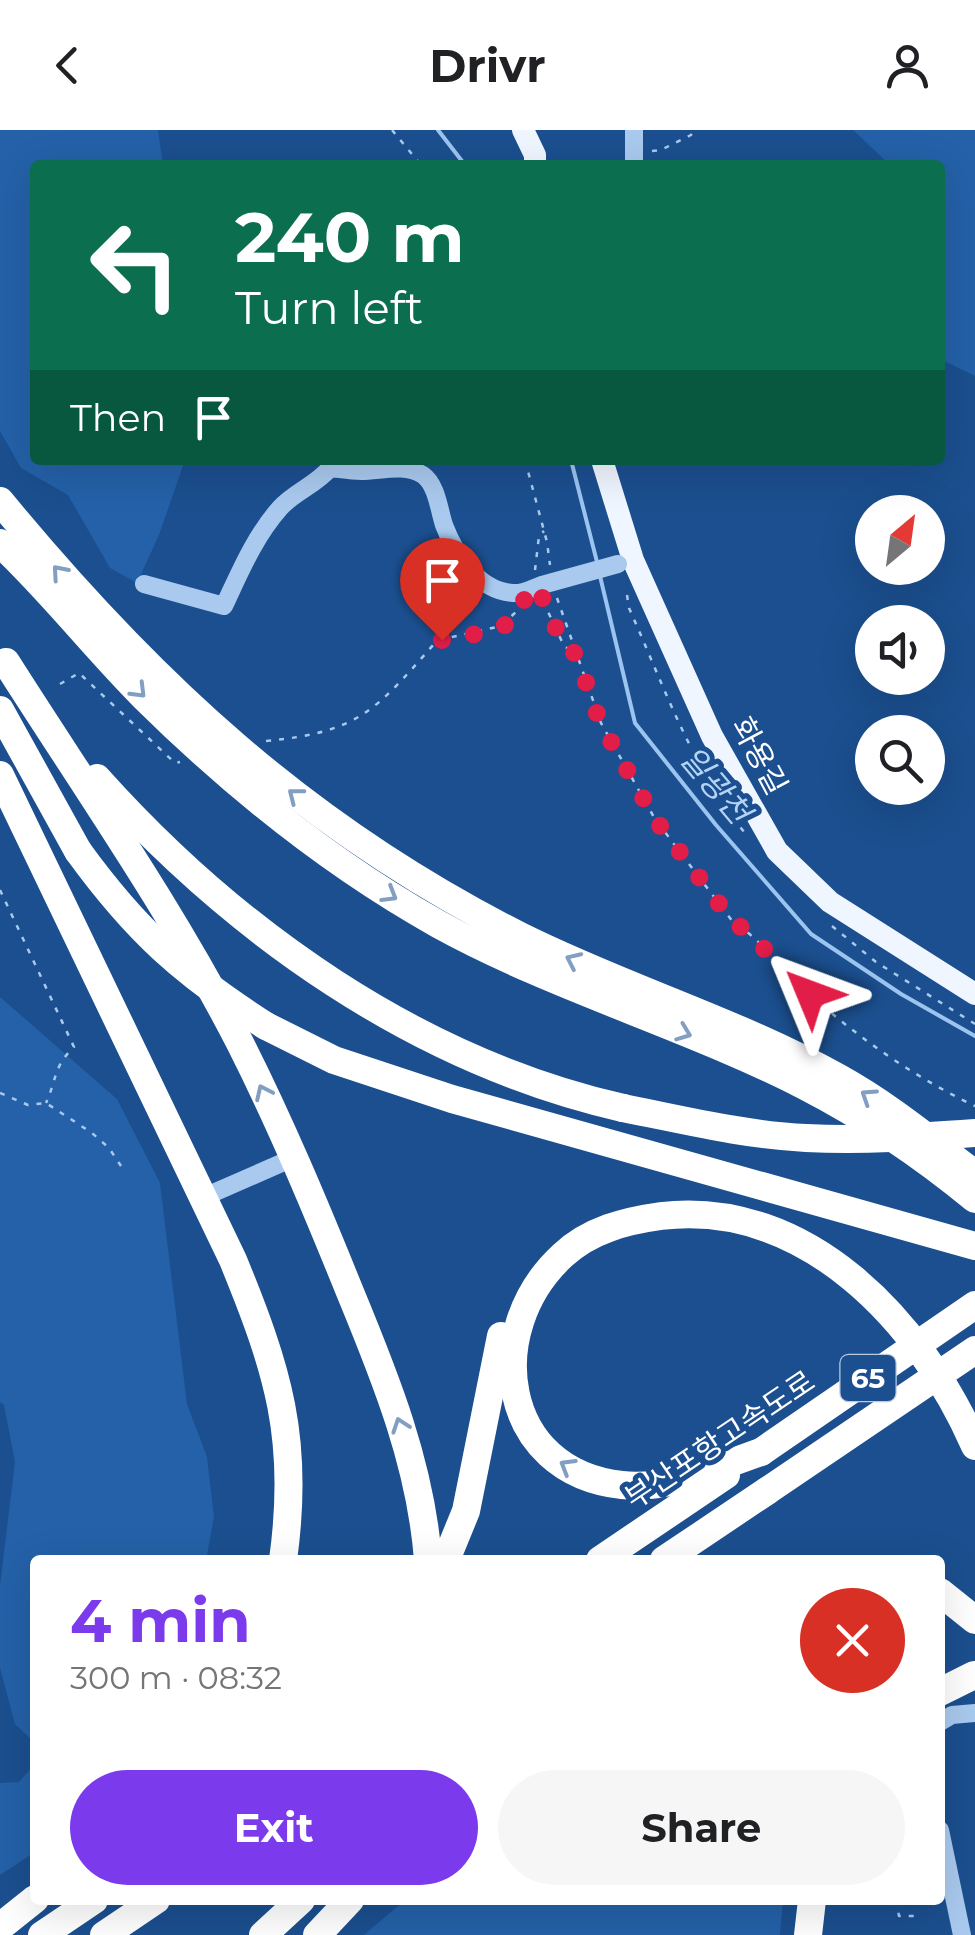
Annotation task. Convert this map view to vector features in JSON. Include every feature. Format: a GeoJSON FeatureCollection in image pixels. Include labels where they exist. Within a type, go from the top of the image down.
{"type":"FeatureCollection","features":[{"type":"Feature","properties":{"kind":"highway"},"geometry":{"type":"LineString","coordinates":[[0,501],[90,606],[179,698],[249,760],[364,846],[522,937],[772,1044],[841,1079],[914,1127],[975,1174]]}},
{"type":"Feature","properties":{"kind":"highway"},"geometry":{"type":"LineString","coordinates":[[0,543],[192,742],[282,817],[376,886],[500,956],[806,1086],[913,1152],[975,1199]]}},
{"type":"Feature","properties":{"kind":"highway"},"geometry":{"type":"LineString","coordinates":[[3,659],[80,759],[142,828],[255,929],[324,977],[430,1037],[541,1084],[624,1108],[741,1132],[806,1138],[891,1138],[975,1132]]}},
{"type":"Feature","properties":{"kind":"highway"},"geometry":{"type":"LineString","coordinates":[[3,659],[140,867],[240,1043],[294,1158],[390,1394],[415,1469],[428,1555]]}},
{"type":"Feature","properties":{"kind":"highway"},"geometry":{"type":"LineString","coordinates":[[0,710],[78,851],[147,937],[205,986],[266,1026],[334,1060],[513,1117],[975,1246]]}},
{"type":"Feature","properties":{"kind":"highway"},"geometry":{"type":"LineString","coordinates":[[0,776],[204,1197],[264,1336],[288,1436],[291,1482],[284,1555]]}},
{"type":"Feature","properties":{"kind":"highway"},"geometry":{"type":"LineString","coordinates":[[448,1555],[466,1511],[510,1309],[538,1263],[558,1243],[618,1208],[663,1198],[719,1200],[780,1217],[804,1229],[832,1247],[887,1294],[947,1366],[975,1418]]}},
{"type":"Feature","properties":{"kind":"highway"},"geometry":{"type":"LineString","coordinates":[[760,1452],[672,1482],[647,1486],[594,1480],[542,1448],[523,1422],[512,1363],[524,1317],[547,1274],[563,1255],[608,1228],[638,1219],[684,1214],[730,1217],[776,1230],[814,1250],[893,1315],[955,1400],[975,1446]]}},
{"type":"Feature","properties":{"kind":"highway","name":"부산포항고속도로"},"geometry":{"type":"LineString","coordinates":[[607,1555],[975,1305]]}},
{"type":"Feature","properties":{"kind":"highway","name":"65"},"geometry":{"type":"LineString","coordinates":[[671,1555],[975,1350]]}},
{"type":"Feature","properties":{"kind":"highway"},"geometry":{"type":"LineString","coordinates":[[945,1596],[975,1620]]}},
{"type":"Feature","properties":{"kind":"highway"},"geometry":{"type":"LineString","coordinates":[[945,1690],[974,1675]]}},
{"type":"Feature","properties":{"kind":"highway"},"geometry":{"type":"LineString","coordinates":[[42,1935],[87,1905]]}},
{"type":"Feature","properties":{"kind":"highway"},"geometry":{"type":"LineString","coordinates":[[104,1935],[149,1905]]}},
{"type":"Feature","properties":{"kind":"highway"},"geometry":{"type":"LineString","coordinates":[[263,1935],[296,1905]]}},
{"type":"Feature","properties":{"kind":"highway"},"geometry":{"type":"LineString","coordinates":[[317,1935],[345,1905]]}},
{"type":"Feature","properties":{"kind":"highway"},"geometry":{"type":"LineString","coordinates":[[808,1935],[811,1905]]}},
{"type":"Feature","properties":{"kind":"main road"},"geometry":{"type":"LineString","coordinates":[[523,130],[535,160]]}},
{"type":"Feature","properties":{"kind":"main road","name":"화용길"},"geometry":{"type":"LineString","coordinates":[[603,465],[625,562],[712,736],[777,852],[830,902],[975,994]]}},
{"type":"Feature","properties":{"kind":"street"},"geometry":{"type":"LineString","coordinates":[[634,130],[634,158]]}},
{"type":"Feature","properties":{"kind":"street"},"geometry":{"type":"LineString","coordinates":[[144,584],[224,606],[251,549],[282,504],[318,482],[326,465]]}},
{"type":"Feature","properties":{"kind":"street"},"geometry":{"type":"LineString","coordinates":[[331,465],[362,471],[397,468],[420,473],[428,479],[444,525],[466,566],[483,582],[508,593],[543,588],[625,562]]}},
{"type":"Feature","properties":{"kind":"street"},"geometry":{"type":"LineString","coordinates":[[204,1197],[294,1158]]}},
{"type":"Feature","properties":{"kind":"street"},"geometry":{"type":"LineString","coordinates":[[945,1719],[975,1713]]}},
{"type":"Feature","properties":{"kind":"street"},"geometry":{"type":"LineString","coordinates":[[945,1854],[962,1935]]}},
{"type":"Feature","properties":{"kind":"path"},"geometry":{"type":"LineString","coordinates":[[392,130],[418,160]]}},
{"type":"Feature","properties":{"kind":"path"},"geometry":{"type":"LineString","coordinates":[[634,158],[661,150],[692,135],[693,130]]}},
{"type":"Feature","properties":{"kind":"path"},"geometry":{"type":"LineString","coordinates":[[526,465],[544,532],[543,588],[576,654],[600,722],[655,819],[733,922],[850,1030],[975,1106]]}},
{"type":"Feature","properties":{"kind":"path"},"geometry":{"type":"LineString","coordinates":[[544,532],[539,536],[543,588],[564,646],[576,654]]}},
{"type":"Feature","properties":{"kind":"path"},"geometry":{"type":"LineString","coordinates":[[268,741],[319,735],[373,710],[434,644],[502,626],[543,588]]}},
{"type":"Feature","properties":{"kind":"path"},"geometry":{"type":"LineString","coordinates":[[60,684],[79,673],[175,763],[184,761]]}},
{"type":"Feature","properties":{"kind":"path"},"geometry":{"type":"LineString","coordinates":[[0,890],[74,1048],[54,1073],[46,1103]]}},
{"type":"Feature","properties":{"kind":"path"},"geometry":{"type":"LineString","coordinates":[[0,1092],[28,1105],[46,1103],[101,1140],[121,1166]]}},
{"type":"Feature","properties":{"kind":"path"},"geometry":{"type":"LineString","coordinates":[[897,1905],[899,1916],[921,1916]]}},
{"type":"Feature","properties":{"kind":"shaded area"},"geometry":{"type":"Polygon","coordinates":[[[0,130],[158,130],[162,160],[30,160],[30,465],[183,465],[137,583],[110,568],[68,495],[21,468],[0,431],[0,130]]]}},
{"type":"Feature","properties":{"kind":"shaded area"},"geometry":{"type":"Polygon","coordinates":[[[853,130],[975,130],[975,376],[945,361],[945,160],[885,160],[853,130]]]}},
{"type":"Feature","properties":{"kind":"shaded area"},"geometry":{"type":"Polygon","coordinates":[[[0,997],[117,1099],[160,1183],[187,1404],[207,1457],[214,1517],[207,1555],[30,1555],[30,1738],[15,1724],[0,1668],[0,1585],[15,1462],[4,1405],[0,1402],[0,997]]]}},
{"type":"Feature","properties":{"kind":"shaded area"},"geometry":{"type":"Polygon","coordinates":[[[30,1770],[30,1855],[0,1875],[0,1783],[19,1782],[30,1770]]]}},
{"type":"Feature","properties":{"kind":"shaded area"},"geometry":{"type":"Polygon","coordinates":[[[399,1905],[783,1905],[780,1935],[364,1935],[399,1905]]]}},
{"type":"Feature","properties":{"kind":"waterway","name":"일광천"},"geometry":{"type":"LineString","coordinates":[[438,130],[461,160]]}},
{"type":"Feature","properties":{"kind":"waterway","name":"일광천"},"geometry":{"type":"LineString","coordinates":[[572,465],[597,562]]}},
{"type":"Feature","properties":{"kind":"waterway","name":"일광천"},"geometry":{"type":"LineString","coordinates":[[600,576],[635,723],[716,825],[811,934],[901,994],[975,1036]]}},
{"type":"Feature","properties":{"kind":"route"},"geometry":{"type":"LineString","coordinates":[[442,640],[502,626],[513,619],[526,592],[537,586],[564,646],[576,654],[600,722],[655,819],[733,922],[810,994]]}}]}
